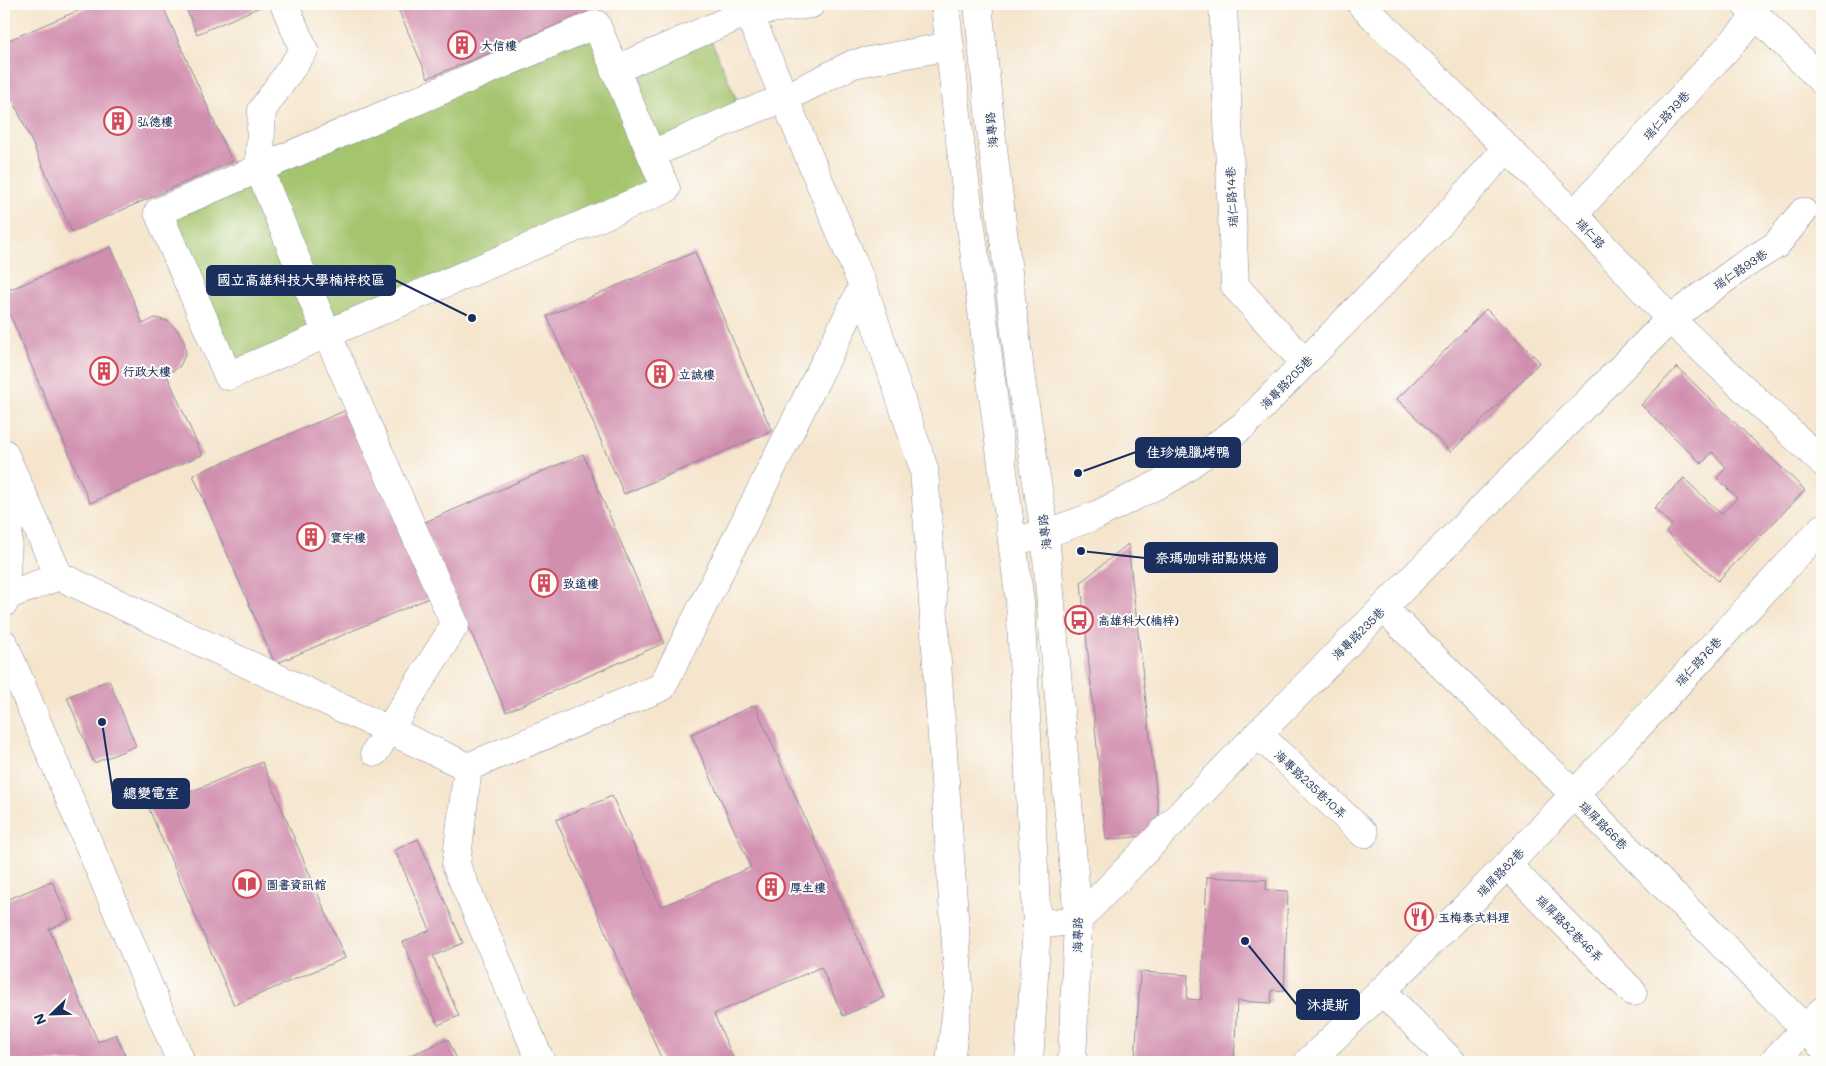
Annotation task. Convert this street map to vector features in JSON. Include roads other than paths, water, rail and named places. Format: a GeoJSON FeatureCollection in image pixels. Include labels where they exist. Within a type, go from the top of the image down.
{"type":"FeatureCollection","features":[{"type":"Feature","properties":{"kind":"street"},"geometry":{"type":"LineString","coordinates":[[284,4],[304,50],[262,110],[259,169],[328,334],[455,625],[382,741]]}},
{"type":"Feature","properties":{"kind":"street"},"geometry":{"type":"LineString","coordinates":[[614,70],[747,8],[811,4]]}},
{"type":"Feature","properties":{"kind":"street"},"geometry":{"type":"LineString","coordinates":[[945,4],[961,150],[1020,602],[1037,925],[1029,1062]]}},
{"type":"Feature","properties":{"kind":"street","name":"海專路"},"geometry":{"type":"LineString","coordinates":[[978,4],[1019,371],[1045,534],[1078,920],[1072,1062]]}},
{"type":"Feature","properties":{"kind":"street","name":"瑞仁路14巷"},"geometry":{"type":"LineString","coordinates":[[1223,4],[1235,286],[1305,363]]}},
{"type":"Feature","properties":{"kind":"street","name":"瑞仁路"},"geometry":{"type":"LineString","coordinates":[[1360,4],[1574,214],[1670,319],[1822,462]]}},
{"type":"Feature","properties":{"kind":"street"},"geometry":{"type":"LineString","coordinates":[[747,8],[863,286],[924,469],[959,990],[950,1062]]}},
{"type":"Feature","properties":{"kind":"street"},"geometry":{"type":"LineString","coordinates":[[1751,10],[1822,81]]}},
{"type":"Feature","properties":{"kind":"street","name":"瑞仁路79巷"},"geometry":{"type":"LineString","coordinates":[[1574,214],[1751,10]]}},
{"type":"Feature","properties":{"kind":"street"},"geometry":{"type":"LineString","coordinates":[[596,24],[614,70],[666,188],[228,376],[158,212],[259,169],[596,24]]}},
{"type":"Feature","properties":{"kind":"street"},"geometry":{"type":"LineString","coordinates":[[652,154],[743,114],[785,98],[853,64],[950,46]]}},
{"type":"Feature","properties":{"kind":"street","name":"海專路205巷"},"geometry":{"type":"LineString","coordinates":[[1013,541],[1045,534],[1096,515],[1172,477],[1243,426],[1437,227],[1507,148]]}},
{"type":"Feature","properties":{"kind":"street","name":"瑞仁路93巷"},"geometry":{"type":"LineString","coordinates":[[1670,319],[1744,265],[1776,245],[1803,212]]}},
{"type":"Feature","properties":{"kind":"street"},"geometry":{"type":"LineString","coordinates":[[8,463],[59,576],[382,741],[468,767],[662,687],[863,286]]}},
{"type":"Feature","properties":{"kind":"street","name":"海專路235巷"},"geometry":{"type":"LineString","coordinates":[[1078,920],[1258,734],[1670,319]]}},
{"type":"Feature","properties":{"kind":"street"},"geometry":{"type":"LineString","coordinates":[[8,463],[4,600],[59,576]]}},
{"type":"Feature","properties":{"kind":"street","name":"瑞仁路76巷"},"geometry":{"type":"LineString","coordinates":[[1574,794],[1822,528]]}},
{"type":"Feature","properties":{"kind":"street","name":"瑞屏路66巷"},"geometry":{"type":"LineString","coordinates":[[1383,608],[1816,1028]]}},
{"type":"Feature","properties":{"kind":"street"},"geometry":{"type":"LineString","coordinates":[[4,644],[181,1062]]}},
{"type":"Feature","properties":{"kind":"street","name":"海專路235巷10弄"},"geometry":{"type":"LineString","coordinates":[[1258,734],[1364,834]]}},
{"type":"Feature","properties":{"kind":"street"},"geometry":{"type":"LineString","coordinates":[[468,767],[456,865],[541,1062]]}},
{"type":"Feature","properties":{"kind":"street","name":"瑞屏路82巷"},"geometry":{"type":"LineString","coordinates":[[1308,1062],[1383,992],[1574,794]]}},
{"type":"Feature","properties":{"kind":"street","name":"瑞屏路82巷46弄"},"geometry":{"type":"LineString","coordinates":[[1507,865],[1633,992]]}},
{"type":"Feature","properties":{"kind":"street"},"geometry":{"type":"LineString","coordinates":[[1037,925],[1078,920]]}},
{"type":"Feature","properties":{"kind":"street"},"geometry":{"type":"LineString","coordinates":[[1383,992],[1452,1062]]}},
{"type":"Feature","properties":{"kind":"street"},"geometry":{"type":"LineString","coordinates":[[1773,1062],[1816,1028]]}},
{"type":"Feature","properties":{"kind":"place","name":"大信樓"},"geometry":{"type":"Point","coordinates":[462,45]}},
{"type":"Feature","properties":{"kind":"place","name":"弘德樓"},"geometry":{"type":"Point","coordinates":[118,121]}},
{"type":"Feature","properties":{"kind":"place","name":"國立高雄科技大學楠梓校區"},"geometry":{"type":"Point","coordinates":[472,318]}},
{"type":"Feature","properties":{"kind":"place","name":"行政大樓"},"geometry":{"type":"Point","coordinates":[104,371]}},
{"type":"Feature","properties":{"kind":"place","name":"立誠樓"},"geometry":{"type":"Point","coordinates":[660,374]}},
{"type":"Feature","properties":{"kind":"place","name":"佳珍燒臘烤鴨"},"geometry":{"type":"Point","coordinates":[1078,473]}},
{"type":"Feature","properties":{"kind":"place","name":"寰宇樓"},"geometry":{"type":"Point","coordinates":[311,537]}},
{"type":"Feature","properties":{"kind":"place","name":"奈瑪咖啡甜點烘焙"},"geometry":{"type":"Point","coordinates":[1081,551]}},
{"type":"Feature","properties":{"kind":"place","name":"致遠樓"},"geometry":{"type":"Point","coordinates":[544,583]}},
{"type":"Feature","properties":{"kind":"place","name":"高雄科大(楠梓)"},"geometry":{"type":"Point","coordinates":[1079,620]}},
{"type":"Feature","properties":{"kind":"place","name":"總變電室"},"geometry":{"type":"Point","coordinates":[102,722]}},
{"type":"Feature","properties":{"kind":"place","name":"圖書資訊館"},"geometry":{"type":"Point","coordinates":[247,884]}},
{"type":"Feature","properties":{"kind":"place","name":"厚生樓"},"geometry":{"type":"Point","coordinates":[771,887]}},
{"type":"Feature","properties":{"kind":"place","name":"玉梅泰式料理"},"geometry":{"type":"Point","coordinates":[1419,917]}},
{"type":"Feature","properties":{"kind":"place","name":"沐提斯"},"geometry":{"type":"Point","coordinates":[1245,941]}}]}
